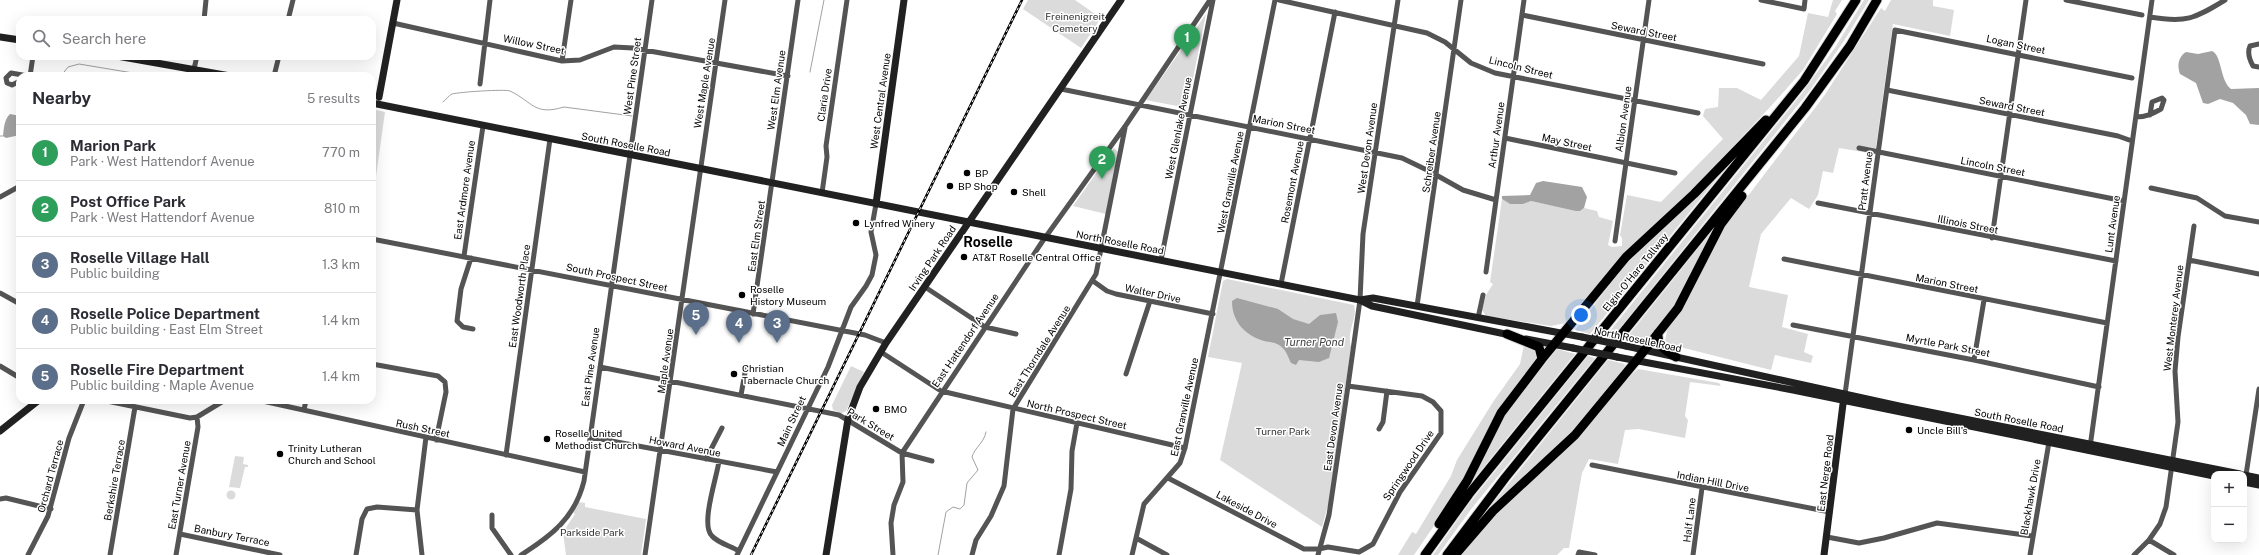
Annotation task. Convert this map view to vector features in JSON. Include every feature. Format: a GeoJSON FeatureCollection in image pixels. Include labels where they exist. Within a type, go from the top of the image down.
{"type":"FeatureCollection","features":[{"type":"Feature","properties":{"kind":"highway","name":"Elgin-O'Hare Tollway"},"geometry":{"type":"LineString","coordinates":[[1425,555],[1469,494],[1793,94],[1819,60],[1856,0]]}},
{"type":"Feature","properties":{"kind":"highway"},"geometry":{"type":"LineString","coordinates":[[1447,555],[1505,478],[1778,142],[1834,69],[1877,0]]}},
{"type":"Feature","properties":{"kind":"highway"},"geometry":{"type":"LineString","coordinates":[[1419,555],[1467,481],[1501,413],[1542,359],[1626,257],[1694,194],[1793,94]]}},
{"type":"Feature","properties":{"kind":"highway"},"geometry":{"type":"LineString","coordinates":[[1455,555],[1493,511],[1575,435],[1658,333],[1685,296],[1721,224],[1773,156],[1778,142]]}},
{"type":"Feature","properties":{"kind":"highway"},"geometry":{"type":"LineString","coordinates":[[1658,333],[1657,339],[1661,347],[1676,357]]}},
{"type":"Feature","properties":{"kind":"highway"},"geometry":{"type":"LineString","coordinates":[[1507,334],[1539,347],[1542,359]]}},
{"type":"Feature","properties":{"kind":"main road"},"geometry":{"type":"LineString","coordinates":[[376,101],[397,0]]}},
{"type":"Feature","properties":{"kind":"main road","name":"West Central Avenue"},"geometry":{"type":"LineString","coordinates":[[876,204],[904,0]]}},
{"type":"Feature","properties":{"kind":"main road","name":"Irving Park Road"},"geometry":{"type":"LineString","coordinates":[[826,555],[848,419],[860,387],[886,343],[1121,0]]}},
{"type":"Feature","properties":{"kind":"main road"},"geometry":{"type":"LineString","coordinates":[[0,37],[16,39]]}},
{"type":"Feature","properties":{"kind":"main road"},"geometry":{"type":"LineString","coordinates":[[135,60],[189,72]]}},
{"type":"Feature","properties":{"kind":"main road","name":"South Roselle Road"},"geometry":{"type":"LineString","coordinates":[[376,101],[483,126],[876,204]]}},
{"type":"Feature","properties":{"kind":"main road","name":"North Roselle Road"},"geometry":{"type":"LineString","coordinates":[[876,204],[1360,300],[1372,306],[1555,345],[1636,361],[1793,386]]}},
{"type":"Feature","properties":{"kind":"main road","name":"North Roselle Road"},"geometry":{"type":"LineString","coordinates":[[1360,300],[1373,298],[1626,346],[1793,386]]}},
{"type":"Feature","properties":{"kind":"main road","name":"South Roselle Road"},"geometry":{"type":"LineString","coordinates":[[1793,386],[2049,442],[2090,447]]}},
{"type":"Feature","properties":{"kind":"main road","name":"South Roselle Road"},"geometry":{"type":"LineString","coordinates":[[1844,397],[2213,471]]}},
{"type":"Feature","properties":{"kind":"main road","name":"East Nerge Road"},"geometry":{"type":"LineString","coordinates":[[1824,555],[1844,397]]}},
{"type":"Feature","properties":{"kind":"main road"},"geometry":{"type":"LineString","coordinates":[[0,431],[34,404]]}},
{"type":"Feature","properties":{"kind":"main road","name":"South Roselle Road"},"geometry":{"type":"LineString","coordinates":[[2172,463],[2211,475]]}},
{"type":"Feature","properties":{"kind":"main road","name":"South Roselle Road"},"geometry":{"type":"LineString","coordinates":[[2247,477],[2259,478]]}},
{"type":"Feature","properties":{"kind":"main road","name":"South Roselle Road"},"geometry":{"type":"LineString","coordinates":[[2247,479],[2259,485]]}},
{"type":"Feature","properties":{"kind":"street"},"geometry":{"type":"LineString","coordinates":[[204,16],[206,0]]}},
{"type":"Feature","properties":{"kind":"street"},"geometry":{"type":"LineString","coordinates":[[289,16],[293,0]]}},
{"type":"Feature","properties":{"kind":"street"},"geometry":{"type":"LineString","coordinates":[[480,84],[490,0]]}},
{"type":"Feature","properties":{"kind":"street"},"geometry":{"type":"LineString","coordinates":[[562,61],[571,0]]}},
{"type":"Feature","properties":{"kind":"street","name":"West Pine Street"},"geometry":{"type":"LineString","coordinates":[[630,155],[652,0]]}},
{"type":"Feature","properties":{"kind":"street","name":"West Maple Avenue"},"geometry":{"type":"LineString","coordinates":[[700,169],[725,0]]}},
{"type":"Feature","properties":{"kind":"street","name":"West Elm Avenue"},"geometry":{"type":"LineString","coordinates":[[772,183],[798,0]]}},
{"type":"Feature","properties":{"kind":"street","name":"Claria Drive"},"geometry":{"type":"LineString","coordinates":[[822,193],[827,157],[826,146],[847,0]]}},
{"type":"Feature","properties":{"kind":"street","name":"East Hattendorf Avenue"},"geometry":{"type":"LineString","coordinates":[[902,453],[941,391],[1045,237],[1126,125],[1210,0]]}},
{"type":"Feature","properties":{"kind":"street","name":"West Glenlake Avenue"},"geometry":{"type":"LineString","coordinates":[[1161,260],[1213,0]]}},
{"type":"Feature","properties":{"kind":"street","name":"West Granville Avenue"},"geometry":{"type":"LineString","coordinates":[[1221,272],[1275,0]]}},
{"type":"Feature","properties":{"kind":"street","name":"Lincoln Street"},"geometry":{"type":"LineString","coordinates":[[1279,0],[1394,24],[1427,33],[1445,42],[1454,51],[1471,63],[1513,77],[1698,113]]}},
{"type":"Feature","properties":{"kind":"street","name":"West Devon Avenue"},"geometry":{"type":"LineString","coordinates":[[1360,300],[1363,234],[1398,0]]}},
{"type":"Feature","properties":{"kind":"street","name":"Schreiber Avenue"},"geometry":{"type":"LineString","coordinates":[[1417,306],[1437,176],[1461,0]]}},
{"type":"Feature","properties":{"kind":"street","name":"Arthur Avenue"},"geometry":{"type":"LineString","coordinates":[[1486,272],[1524,0]]}},
{"type":"Feature","properties":{"kind":"street","name":"Albion Avenue"},"geometry":{"type":"LineString","coordinates":[[1615,241],[1649,0]]}},
{"type":"Feature","properties":{"kind":"street"},"geometry":{"type":"LineString","coordinates":[[1761,0],[1804,9],[1805,0]]}},
{"type":"Feature","properties":{"kind":"street"},"geometry":{"type":"LineString","coordinates":[[1992,238],[2026,0]]}},
{"type":"Feature","properties":{"kind":"street"},"geometry":{"type":"LineString","coordinates":[[2066,0],[2142,15]]}},
{"type":"Feature","properties":{"kind":"street","name":"Lunt Avenue"},"geometry":{"type":"LineString","coordinates":[[2090,447],[2152,0]]}},
{"type":"Feature","properties":{"kind":"street"},"geometry":{"type":"LineString","coordinates":[[2150,17],[2176,21],[2188,19],[2196,17],[2225,0]]}},
{"type":"Feature","properties":{"kind":"street","name":"Rosemont Avenue"},"geometry":{"type":"LineString","coordinates":[[1281,284],[1335,12]]}},
{"type":"Feature","properties":{"kind":"street","name":"Seward Street"},"geometry":{"type":"LineString","coordinates":[[1522,15],[1763,64]]}},
{"type":"Feature","properties":{"kind":"street","name":"Willow Street"},"geometry":{"type":"LineString","coordinates":[[393,24],[562,61],[580,60],[614,46],[716,62],[788,76]]}},
{"type":"Feature","properties":{"kind":"street","name":"Logan Street"},"geometry":{"type":"LineString","coordinates":[[1895,30],[2132,78]]}},
{"type":"Feature","properties":{"kind":"street","name":"Pratt Avenue"},"geometry":{"type":"LineString","coordinates":[[1844,397],[1895,30]]}},
{"type":"Feature","properties":{"kind":"street"},"geometry":{"type":"LineString","coordinates":[[2259,44],[2250,46],[2248,50],[2253,66],[2259,67]]}},
{"type":"Feature","properties":{"kind":"street"},"geometry":{"type":"LineString","coordinates":[[30,72],[32,60]]}},
{"type":"Feature","properties":{"kind":"street"},"geometry":{"type":"LineString","coordinates":[[193,72],[196,60]]}},
{"type":"Feature","properties":{"kind":"street"},"geometry":{"type":"LineString","coordinates":[[275,72],[278,60]]}},
{"type":"Feature","properties":{"kind":"street"},"geometry":{"type":"LineString","coordinates":[[16,74],[11,73],[6,78],[7,83],[12,85],[16,83]]}},
{"type":"Feature","properties":{"kind":"street","name":"Marion Street"},"geometry":{"type":"LineString","coordinates":[[1060,89],[1376,152],[1408,160],[1463,190],[1496,200]]}},
{"type":"Feature","properties":{"kind":"street","name":"Seward Street"},"geometry":{"type":"LineString","coordinates":[[1887,90],[2118,136],[2132,141]]}},
{"type":"Feature","properties":{"kind":"street"},"geometry":{"type":"LineString","coordinates":[[2136,117],[2150,115]]}},
{"type":"Feature","properties":{"kind":"street","name":"East Thorndale Avenue"},"geometry":{"type":"LineString","coordinates":[[972,555],[976,540],[994,511],[1004,486],[1013,409],[1093,281],[1126,125]]}},
{"type":"Feature","properties":{"kind":"street","name":"East Ardmore Avenue"},"geometry":{"type":"LineString","coordinates":[[464,256],[483,126]]}},
{"type":"Feature","properties":{"kind":"street","name":"May Street"},"geometry":{"type":"LineString","coordinates":[[1505,138],[1626,163]]}},
{"type":"Feature","properties":{"kind":"street","name":"East Woodworth Place"},"geometry":{"type":"LineString","coordinates":[[506,455],[550,139]]}},
{"type":"Feature","properties":{"kind":"street","name":"Lincoln Street"},"geometry":{"type":"LineString","coordinates":[[1859,148],[2124,201]]}},
{"type":"Feature","properties":{"kind":"street","name":"East Pine Avenue"},"geometry":{"type":"LineString","coordinates":[[520,555],[551,535],[566,520],[581,493],[630,155]]}},
{"type":"Feature","properties":{"kind":"street"},"geometry":{"type":"LineString","coordinates":[[1626,163],[1675,173]]}},
{"type":"Feature","properties":{"kind":"street","name":"Maple Avenue"},"geometry":{"type":"LineString","coordinates":[[645,555],[700,169]]}},
{"type":"Feature","properties":{"kind":"street","name":"East Elm Street"},"geometry":{"type":"LineString","coordinates":[[753,314],[772,183]]}},
{"type":"Feature","properties":{"kind":"street"},"geometry":{"type":"LineString","coordinates":[[0,197],[16,188]]}},
{"type":"Feature","properties":{"kind":"street"},"geometry":{"type":"LineString","coordinates":[[2151,188],[2197,198],[2226,216],[2259,222]]}},
{"type":"Feature","properties":{"kind":"street","name":"Illinois Street"},"geometry":{"type":"LineString","coordinates":[[1818,203],[2116,261]]}},
{"type":"Feature","properties":{"kind":"street","name":"Main Street"},"geometry":{"type":"LineString","coordinates":[[738,553],[828,367],[851,307],[866,286],[875,264],[876,255],[871,232],[876,204]]}},
{"type":"Feature","properties":{"kind":"street","name":"West Monterey Avenue"},"geometry":{"type":"LineString","coordinates":[[2134,555],[2149,540],[2160,524],[2166,507],[2178,422],[2175,371],[2194,226]]}},
{"type":"Feature","properties":{"kind":"street","name":"South Prospect Street"},"geometry":{"type":"LineString","coordinates":[[376,240],[611,284],[682,300],[841,330],[886,343]]}},
{"type":"Feature","properties":{"kind":"street"},"geometry":{"type":"LineString","coordinates":[[471,258],[461,289],[457,321],[463,327],[473,329]]}},
{"type":"Feature","properties":{"kind":"street","name":"Marion Street"},"geometry":{"type":"LineString","coordinates":[[1784,259],[1984,300],[2107,323]]}},
{"type":"Feature","properties":{"kind":"street"},"geometry":{"type":"LineString","coordinates":[[2189,260],[2259,274]]}},
{"type":"Feature","properties":{"kind":"street","name":"East Granville Avenue"},"geometry":{"type":"LineString","coordinates":[[1132,555],[1144,504],[1180,463],[1186,448],[1221,272]]}},
{"type":"Feature","properties":{"kind":"street","name":"Walter Drive"},"geometry":{"type":"LineString","coordinates":[[1093,281],[1112,293],[1213,314]]}},
{"type":"Feature","properties":{"kind":"street"},"geometry":{"type":"LineString","coordinates":[[925,287],[985,327],[1016,334]]}},
{"type":"Feature","properties":{"kind":"street"},"geometry":{"type":"LineString","coordinates":[[0,293],[16,302]]}},
{"type":"Feature","properties":{"kind":"street"},"geometry":{"type":"LineString","coordinates":[[1478,318],[1482,295]]}},
{"type":"Feature","properties":{"kind":"street","name":"East Devon Avenue"},"geometry":{"type":"LineString","coordinates":[[1319,552],[1329,515],[1360,300]]}},
{"type":"Feature","properties":{"kind":"street"},"geometry":{"type":"LineString","coordinates":[[1974,360],[1984,300]]}},
{"type":"Feature","properties":{"kind":"street"},"geometry":{"type":"LineString","coordinates":[[1126,374],[1150,301]]}},
{"type":"Feature","properties":{"kind":"street","name":"Myrtle Park Street"},"geometry":{"type":"LineString","coordinates":[[1793,324],[1974,360],[2099,387]]}},
{"type":"Feature","properties":{"kind":"street","name":"North Prospect Street"},"geometry":{"type":"LineString","coordinates":[[881,352],[941,391],[1013,409],[1029,410],[1077,423],[1186,448]]}},
{"type":"Feature","properties":{"kind":"street"},"geometry":{"type":"LineString","coordinates":[[376,365],[438,376],[445,382],[446,392],[436,440]]}},
{"type":"Feature","properties":{"kind":"street"},"geometry":{"type":"LineString","coordinates":[[0,366],[16,376]]}},
{"type":"Feature","properties":{"kind":"street","name":"Park Street"},"geometry":{"type":"LineString","coordinates":[[600,367],[807,408],[848,419],[902,453],[932,461]]}},
{"type":"Feature","properties":{"kind":"street"},"geometry":{"type":"LineString","coordinates":[[741,395],[746,367]]}},
{"type":"Feature","properties":{"kind":"street","name":"Springwood Drive"},"geometry":{"type":"LineString","coordinates":[[1319,552],[1328,547],[1359,552],[1373,544],[1400,492],[1441,433],[1441,411],[1433,402],[1422,396],[1348,386]]}},
{"type":"Feature","properties":{"kind":"street"},"geometry":{"type":"LineString","coordinates":[[2245,471],[2259,389]]}},
{"type":"Feature","properties":{"kind":"street"},"geometry":{"type":"LineString","coordinates":[[1379,429],[1383,422],[1387,391]]}},
{"type":"Feature","properties":{"kind":"street","name":"Orchard Terrace"},"geometry":{"type":"LineString","coordinates":[[28,555],[51,509],[69,438],[82,404]]}},
{"type":"Feature","properties":{"kind":"street"},"geometry":{"type":"LineString","coordinates":[[121,404],[185,418],[197,417],[218,404]]}},
{"type":"Feature","properties":{"kind":"street","name":"Rush Street"},"geometry":{"type":"LineString","coordinates":[[276,404],[585,472]]}},
{"type":"Feature","properties":{"kind":"street"},"geometry":{"type":"LineString","coordinates":[[304,410],[305,404]]}},
{"type":"Feature","properties":{"kind":"street","name":"Berkshire Terrace"},"geometry":{"type":"LineString","coordinates":[[110,555],[135,407]]}},
{"type":"Feature","properties":{"kind":"street","name":"East Turner Avenue"},"geometry":{"type":"LineString","coordinates":[[176,555],[198,427],[197,417]]}},
{"type":"Feature","properties":{"kind":"street"},"geometry":{"type":"LineString","coordinates":[[1059,555],[1071,489],[1072,451],[1077,423]]}},
{"type":"Feature","properties":{"kind":"street"},"geometry":{"type":"LineString","coordinates":[[706,459],[722,428]]}},
{"type":"Feature","properties":{"kind":"street"},"geometry":{"type":"LineString","coordinates":[[422,555],[417,510],[426,437]]}},
{"type":"Feature","properties":{"kind":"street","name":"Howard Avenue"},"geometry":{"type":"LineString","coordinates":[[590,437],[777,472]]}},
{"type":"Feature","properties":{"kind":"street","name":"Blackhawk Drive"},"geometry":{"type":"LineString","coordinates":[[2030,555],[2049,442]]}},
{"type":"Feature","properties":{"kind":"street"},"geometry":{"type":"LineString","coordinates":[[893,555],[891,523],[894,505],[903,482],[902,453]]}},
{"type":"Feature","properties":{"kind":"street"},"geometry":{"type":"LineString","coordinates":[[719,461],[713,486],[708,529],[713,538],[738,553]]}},
{"type":"Feature","properties":{"kind":"street","name":"Indian Hill Drive"},"geometry":{"type":"LineString","coordinates":[[1592,465],[1702,488],[1830,512]]}},
{"type":"Feature","properties":{"kind":"street","name":"Lakeside Drive"},"geometry":{"type":"LineString","coordinates":[[1168,478],[1298,546],[1319,552]]}},
{"type":"Feature","properties":{"kind":"street","name":"Half Lane"},"geometry":{"type":"LineString","coordinates":[[1694,555],[1702,488]]}},
{"type":"Feature","properties":{"kind":"street"},"geometry":{"type":"LineString","coordinates":[[0,499],[6,498],[51,509]]}},
{"type":"Feature","properties":{"kind":"street"},"geometry":{"type":"LineString","coordinates":[[356,555],[362,519],[369,509],[377,507],[417,510]]}},
{"type":"Feature","properties":{"kind":"street"},"geometry":{"type":"LineString","coordinates":[[492,515],[491,527],[511,555]]}},
{"type":"Feature","properties":{"kind":"street"},"geometry":{"type":"LineString","coordinates":[[1827,537],[1858,543],[1884,538],[1937,523],[2032,536]]}},
{"type":"Feature","properties":{"kind":"street","name":"Banbury Terrace"},"geometry":{"type":"LineString","coordinates":[[180,534],[280,555]]}},
{"type":"Feature","properties":{"kind":"street"},"geometry":{"type":"LineString","coordinates":[[1136,538],[1167,555]]}},
{"type":"Feature","properties":{"kind":"street"},"geometry":{"type":"LineString","coordinates":[[2149,540],[2174,555]]}},
{"type":"Feature","properties":{"kind":"street"},"geometry":{"type":"LineString","coordinates":[[1578,553],[1595,555]]}},
{"type":"Feature","properties":{"kind":"green space","name":"Freinenigreit Cemetery"},"geometry":{"type":"Polygon","coordinates":[[[1028,0],[1075,0],[1101,18],[1081,48],[1023,9],[1028,0]]]}},
{"type":"Feature","properties":{"kind":"green space"},"geometry":{"type":"Polygon","coordinates":[[[1833,0],[1842,0],[1835,11],[1837,14],[1803,70],[1702,179],[1606,273],[1566,323],[1551,326],[1486,316],[1482,310],[1486,295],[1493,284],[1490,282],[1502,199],[1510,204],[1523,204],[1531,201],[1580,211],[1584,208],[1597,211],[1599,217],[1613,221],[1608,245],[1612,247],[1622,246],[1622,238],[1620,235],[1627,195],[1661,202],[1723,139],[1703,116],[1705,109],[1718,107],[1719,88],[1737,88],[1761,100],[1799,56],[1808,13],[1828,17],[1833,0]]]}},
{"type":"Feature","properties":{"kind":"green space"},"geometry":{"type":"Polygon","coordinates":[[[1864,0],[1869,0],[1844,41],[1811,89],[1611,339],[1605,337],[1803,92],[1836,46],[1864,0]]]}},
{"type":"Feature","properties":{"kind":"green space"},"geometry":{"type":"Polygon","coordinates":[[[1891,0],[1933,0],[1933,6],[1954,10],[1950,36],[1893,24],[1875,154],[1839,148],[1833,173],[1823,171],[1818,195],[1809,209],[1791,198],[1761,234],[1749,287],[1788,295],[1782,327],[1808,334],[1804,352],[1813,356],[1811,363],[1775,355],[1771,370],[1672,345],[1665,341],[1668,326],[1688,299],[1722,230],[1824,96],[1881,8],[1885,11],[1891,0]]]}},
{"type":"Feature","properties":{"kind":"green space"},"geometry":{"type":"Polygon","coordinates":[[[1206,14],[1187,108],[1146,100],[1206,14]]]}},
{"type":"Feature","properties":{"kind":"green space"},"geometry":{"type":"Polygon","coordinates":[[[376,110],[385,112],[376,176],[376,110]]]}},
{"type":"Feature","properties":{"kind":"green space"},"geometry":{"type":"Polygon","coordinates":[[[1114,148],[1118,152],[1106,214],[1073,206],[1114,148]]]}},
{"type":"Feature","properties":{"kind":"green space"},"geometry":{"type":"Polygon","coordinates":[[[1733,159],[1590,334],[1575,330],[1635,252],[1733,159]]]}},
{"type":"Feature","properties":{"kind":"green space"},"geometry":{"type":"Polygon","coordinates":[[[1713,230],[1678,302],[1644,344],[1624,341],[1713,230]]]}},
{"type":"Feature","properties":{"kind":"green space","name":"Turner Park"},"geometry":{"type":"Polygon","coordinates":[[[1227,279],[1354,305],[1355,315],[1350,336],[1351,347],[1329,502],[1322,527],[1220,460],[1242,363],[1208,357],[1223,281],[1227,279]]]}},
{"type":"Feature","properties":{"kind":"green space"},"geometry":{"type":"Polygon","coordinates":[[[1524,345],[1537,350],[1537,359],[1499,409],[1459,489],[1414,555],[1398,555],[1412,532],[1416,534],[1451,476],[1457,460],[1493,402],[1520,364],[1524,345]]]}},
{"type":"Feature","properties":{"kind":"green space"},"geometry":{"type":"Polygon","coordinates":[[[1557,349],[1575,354],[1469,485],[1506,414],[1557,349]]]}},
{"type":"Feature","properties":{"kind":"green space"},"geometry":{"type":"Polygon","coordinates":[[[1588,356],[1595,358],[1472,508],[1438,555],[1433,555],[1468,505],[1588,356]]]}},
{"type":"Feature","properties":{"kind":"green space"},"geometry":{"type":"Polygon","coordinates":[[[1608,360],[1625,364],[1624,367],[1573,432],[1473,528],[1608,360]]]}},
{"type":"Feature","properties":{"kind":"green space"},"geometry":{"type":"Polygon","coordinates":[[[851,366],[864,372],[846,411],[842,413],[833,410],[832,405],[851,366]]]}},
{"type":"Feature","properties":{"kind":"green space"},"geometry":{"type":"Polygon","coordinates":[[[1638,369],[1719,383],[1721,386],[1690,382],[1685,416],[1688,420],[1685,438],[1639,429],[1625,430],[1618,464],[1589,459],[1582,473],[1569,548],[1564,548],[1557,555],[1459,555],[1499,510],[1576,439],[1628,378],[1638,369]]]}},
{"type":"Feature","properties":{"kind":"green space"},"geometry":{"type":"Polygon","coordinates":[[[235,456],[244,457],[243,464],[248,465],[248,467],[245,467],[240,488],[229,487],[235,456]]]}},
{"type":"Feature","properties":{"kind":"green space"},"geometry":{"type":"Polygon","coordinates":[[[229,491],[233,491],[235,495],[233,499],[229,499],[227,497],[227,493],[229,491]]]}},
{"type":"Feature","properties":{"kind":"green space","name":"Parkside Park"},"geometry":{"type":"Polygon","coordinates":[[[578,502],[585,503],[585,507],[646,519],[641,555],[566,555],[563,532],[575,514],[573,512],[578,502]]]}},
{"type":"Feature","properties":{"kind":"water"},"geometry":{"type":"Polygon","coordinates":[[[2212,51],[2218,58],[2227,85],[2231,89],[2259,88],[2259,125],[2250,124],[2246,115],[2233,103],[2220,99],[2208,104],[2203,103],[2196,83],[2180,74],[2179,62],[2183,54],[2186,52],[2198,54],[2212,51]]]}},
{"type":"Feature","properties":{"kind":"water"},"geometry":{"type":"Polygon","coordinates":[[[10,114],[16,115],[16,136],[6,138],[3,136],[5,121],[10,114]]]}},
{"type":"Feature","properties":{"kind":"water"},"geometry":{"type":"Polygon","coordinates":[[[1543,181],[1582,187],[1587,197],[1584,208],[1580,211],[1576,211],[1531,201],[1523,204],[1510,204],[1502,199],[1502,196],[1530,195],[1536,183],[1543,181]]]}},
{"type":"Feature","properties":{"kind":"water","name":"Turner Pond"},"geometry":{"type":"Polygon","coordinates":[[[1237,298],[1278,309],[1293,319],[1309,324],[1320,315],[1336,313],[1338,322],[1329,358],[1319,362],[1299,360],[1296,365],[1291,363],[1283,349],[1276,343],[1257,338],[1241,327],[1234,315],[1233,309],[1232,301],[1237,298]]]}},
{"type":"Feature","properties":{"kind":"waterway"},"geometry":{"type":"LineString","coordinates":[[810,72],[824,0]]}},
{"type":"Feature","properties":{"kind":"waterway"},"geometry":{"type":"LineString","coordinates":[[64,72],[68,67],[79,64],[127,72]]}},
{"type":"Feature","properties":{"kind":"waterway"},"geometry":{"type":"LineString","coordinates":[[443,102],[451,95],[456,93],[506,90],[518,95],[540,109],[546,110],[564,107],[632,116]]}},
{"type":"Feature","properties":{"kind":"waterway"},"geometry":{"type":"LineString","coordinates":[[938,555],[946,512],[953,507],[960,509],[964,505],[967,483],[978,470],[972,457],[986,432]]}},
{"type":"Feature","properties":{"kind":"railway"},"geometry":{"type":"LineString","coordinates":[[751,555],[1022,0]]}},
{"type":"Feature","properties":{"kind":"place","name":"Marion Park"},"geometry":{"type":"Point","coordinates":[1187,57]}},
{"type":"Feature","properties":{"kind":"place","name":"BP"},"geometry":{"type":"Point","coordinates":[967,173]}},
{"type":"Feature","properties":{"kind":"place","name":"Post Office Park"},"geometry":{"type":"Point","coordinates":[1102,179]}},
{"type":"Feature","properties":{"kind":"place","name":"BP Shop"},"geometry":{"type":"Point","coordinates":[950,186]}},
{"type":"Feature","properties":{"kind":"place","name":"Shell"},"geometry":{"type":"Point","coordinates":[1014,192]}},
{"type":"Feature","properties":{"kind":"place","name":"Lynfred Winery"},"geometry":{"type":"Point","coordinates":[856,223]}},
{"type":"Feature","properties":{"kind":"place","name":"AT&T Roselle Central Office"},"geometry":{"type":"Point","coordinates":[964,257]}},
{"type":"Feature","properties":{"kind":"place","name":"Roselle History Museum"},"geometry":{"type":"Point","coordinates":[742,295]}},
{"type":"Feature","properties":{"kind":"place","name":"Roselle Fire Department"},"geometry":{"type":"Point","coordinates":[696,335]}},
{"type":"Feature","properties":{"kind":"place","name":"Roselle Police Department"},"geometry":{"type":"Point","coordinates":[739,343]}},
{"type":"Feature","properties":{"kind":"place","name":"Roselle Village Hall"},"geometry":{"type":"Point","coordinates":[777,343]}},
{"type":"Feature","properties":{"kind":"place","name":"Christian Tabernacle Church"},"geometry":{"type":"Point","coordinates":[734,374]}},
{"type":"Feature","properties":{"kind":"place","name":"BMO"},"geometry":{"type":"Point","coordinates":[876,409]}},
{"type":"Feature","properties":{"kind":"place","name":"Uncle Bill's"},"geometry":{"type":"Point","coordinates":[1909,430]}},
{"type":"Feature","properties":{"kind":"place","name":"Roselle United Methodist Church"},"geometry":{"type":"Point","coordinates":[547,439]}},
{"type":"Feature","properties":{"kind":"place","name":"Trinity Lutheran Church and School"},"geometry":{"type":"Point","coordinates":[280,454]}},
{"type":"Feature","properties":{"kind":"district","name":"Roselle"},"geometry":{"type":"Point","coordinates":[988,242]}}]}
